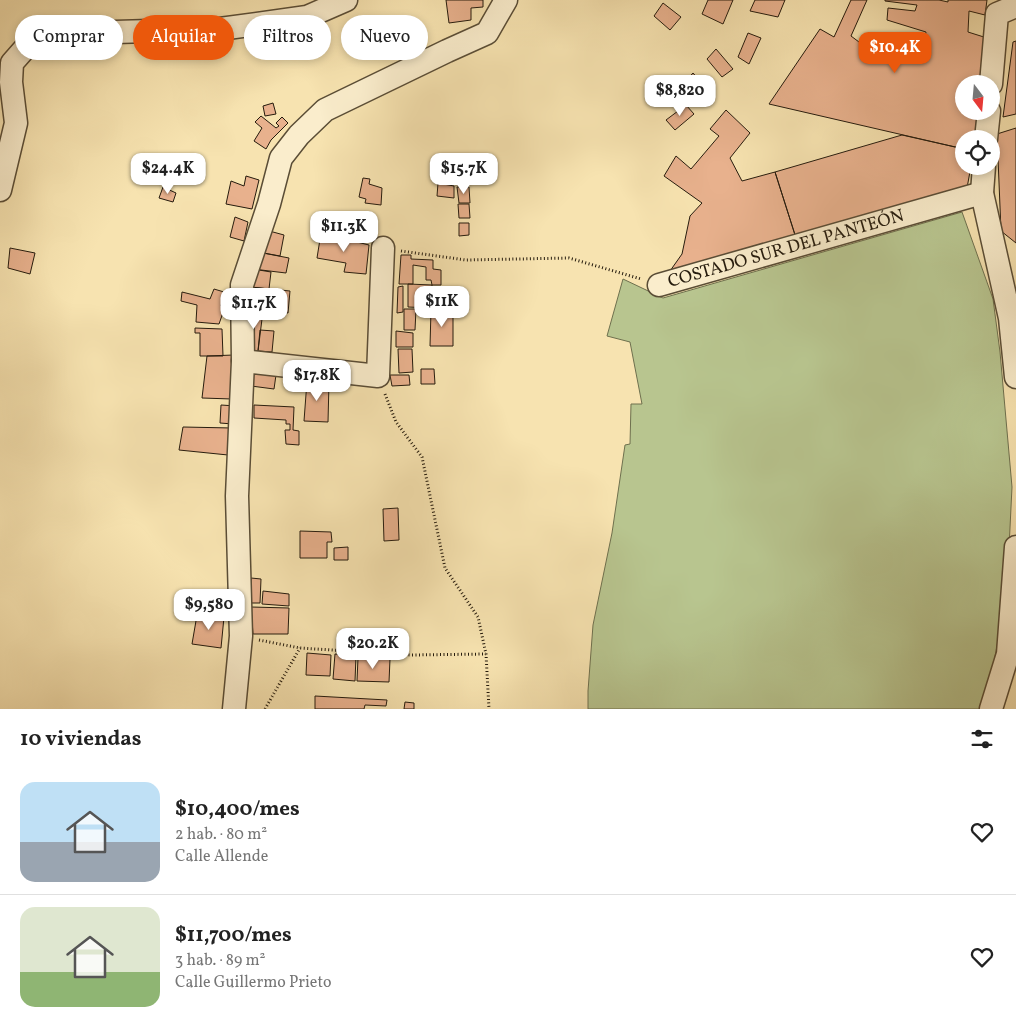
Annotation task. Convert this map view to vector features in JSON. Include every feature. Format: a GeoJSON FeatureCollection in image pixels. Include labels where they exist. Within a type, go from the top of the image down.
{"type":"FeatureCollection","features":[{"type":"Feature","properties":{"kind":"street"},"geometry":{"type":"LineString","coordinates":[[0,190],[5,150],[16,123],[11,82],[12,63],[27,46],[80,33],[220,29],[307,17],[346,0]]}},
{"type":"Feature","properties":{"kind":"street"},"geometry":{"type":"LineString","coordinates":[[234,709],[241,636],[237,496],[243,361],[242,285],[269,204],[281,158],[299,135],[325,110],[487,33],[506,0]]}},
{"type":"Feature","properties":{"kind":"street"},"geometry":{"type":"LineString","coordinates":[[993,75],[1006,10]]}},
{"type":"Feature","properties":{"kind":"street"},"geometry":{"type":"LineString","coordinates":[[983,175],[982,194],[1013,317],[1016,377]]}},
{"type":"Feature","properties":{"kind":"street","name":"COSTADO SUR DEL PANTEÓN"},"geometry":{"type":"LineString","coordinates":[[659,284],[982,194]]}},
{"type":"Feature","properties":{"kind":"street"},"geometry":{"type":"LineString","coordinates":[[243,361],[378,376],[383,248]]}},
{"type":"Feature","properties":{"kind":"street"},"geometry":{"type":"LineString","coordinates":[[990,709],[1008,654],[1016,546]]}},
{"type":"Feature","properties":{"kind":"path","name":"COSTADO SUR DEL PANTEÓN"},"geometry":{"type":"LineString","coordinates":[[383,248],[466,260],[569,258],[659,284]]}},
{"type":"Feature","properties":{"kind":"path"},"geometry":{"type":"LineString","coordinates":[[378,376],[396,422],[422,457],[445,568],[478,617],[486,654],[489,709]]}},
{"type":"Feature","properties":{"kind":"path"},"geometry":{"type":"LineString","coordinates":[[241,636],[300,648],[411,655],[486,654]]}},
{"type":"Feature","properties":{"kind":"path"},"geometry":{"type":"LineString","coordinates":[[265,709],[300,648]]}},
{"type":"Feature","properties":{"kind":"green space"},"geometry":{"type":"Polygon","coordinates":[[[962,212],[993,299],[1000,352],[1012,487],[1009,548],[1000,629],[989,690],[982,709],[588,709],[593,625],[612,533],[625,445],[630,444],[631,404],[642,404],[630,342],[607,336],[623,279],[663,298],[962,212]]]}},
{"type":"Feature","properties":{"kind":"building"},"geometry":{"type":"Polygon","coordinates":[[[446,0],[483,0],[483,7],[471,8],[471,20],[449,23],[446,0]]]}},
{"type":"Feature","properties":{"kind":"building"},"geometry":{"type":"Polygon","coordinates":[[[708,0],[733,0],[723,24],[702,14],[708,0]]]}},
{"type":"Feature","properties":{"kind":"building"},"geometry":{"type":"Polygon","coordinates":[[[755,0],[785,0],[778,17],[750,11],[755,0]]]}},
{"type":"Feature","properties":{"kind":"building"},"geometry":{"type":"Polygon","coordinates":[[[851,0],[867,0],[851,36],[867,48],[870,42],[897,54],[904,40],[923,46],[926,32],[887,20],[888,8],[915,11],[917,5],[885,0],[939,0],[948,2],[948,0],[987,0],[985,15],[969,11],[968,32],[987,38],[982,75],[955,75],[955,120],[977,120],[976,130],[955,130],[955,147],[769,104],[820,29],[834,37],[851,0]]]}},
{"type":"Feature","properties":{"kind":"building"},"geometry":{"type":"Polygon","coordinates":[[[663,3],[681,17],[670,30],[654,16],[663,3]]]}},
{"type":"Feature","properties":{"kind":"building"},"geometry":{"type":"Polygon","coordinates":[[[748,33],[761,38],[749,64],[738,57],[748,33]]]}},
{"type":"Feature","properties":{"kind":"building"},"geometry":{"type":"Polygon","coordinates":[[[1016,41],[1016,114],[1003,117],[1013,42],[1016,41]]]}},
{"type":"Feature","properties":{"kind":"building"},"geometry":{"type":"Polygon","coordinates":[[[716,49],[733,69],[722,77],[707,59],[716,49]]]}},
{"type":"Feature","properties":{"kind":"building"},"geometry":{"type":"Polygon","coordinates":[[[693,73],[708,90],[697,101],[683,84],[693,73]]]}},
{"type":"Feature","properties":{"kind":"building"},"geometry":{"type":"Polygon","coordinates":[[[273,103],[276,114],[265,116],[263,106],[273,103]]]}},
{"type":"Feature","properties":{"kind":"building"},"geometry":{"type":"Polygon","coordinates":[[[686,105],[694,114],[675,130],[666,120],[686,105]]]}},
{"type":"Feature","properties":{"kind":"building"},"geometry":{"type":"Polygon","coordinates":[[[726,110],[750,133],[730,158],[742,181],[775,172],[796,238],[670,271],[682,254],[690,216],[702,203],[664,176],[676,156],[691,169],[719,136],[710,129],[726,110]]]}},
{"type":"Feature","properties":{"kind":"building"},"geometry":{"type":"Polygon","coordinates":[[[261,116],[276,128],[279,126],[276,123],[282,117],[288,123],[271,140],[266,149],[254,141],[262,128],[255,122],[261,116]]]}},
{"type":"Feature","properties":{"kind":"building"},"geometry":{"type":"Polygon","coordinates":[[[1016,128],[1016,243],[1001,231],[999,175],[1000,133],[1016,128]]]}},
{"type":"Feature","properties":{"kind":"building"},"geometry":{"type":"Polygon","coordinates":[[[902,135],[955,147],[955,175],[969,175],[967,188],[796,238],[775,172],[902,135]]]}},
{"type":"Feature","properties":{"kind":"building"},"geometry":{"type":"Polygon","coordinates":[[[246,176],[259,180],[252,209],[226,204],[231,181],[244,186],[246,176]]]}},
{"type":"Feature","properties":{"kind":"building"},"geometry":{"type":"Polygon","coordinates":[[[363,178],[370,179],[369,184],[382,188],[381,205],[365,203],[366,199],[359,197],[363,178]]]}},
{"type":"Feature","properties":{"kind":"building"},"geometry":{"type":"Polygon","coordinates":[[[438,183],[454,186],[454,198],[437,196],[438,183]]]}},
{"type":"Feature","properties":{"kind":"building"},"geometry":{"type":"Polygon","coordinates":[[[163,187],[176,193],[173,202],[159,198],[163,187]]]}},
{"type":"Feature","properties":{"kind":"building"},"geometry":{"type":"Polygon","coordinates":[[[457,187],[469,187],[470,203],[459,203],[457,187]]]}},
{"type":"Feature","properties":{"kind":"building"},"geometry":{"type":"Polygon","coordinates":[[[458,204],[469,204],[470,218],[459,218],[458,204]]]}},
{"type":"Feature","properties":{"kind":"building"},"geometry":{"type":"Polygon","coordinates":[[[235,217],[248,222],[244,241],[230,237],[235,217]]]}},
{"type":"Feature","properties":{"kind":"building"},"geometry":{"type":"Polygon","coordinates":[[[459,223],[469,223],[469,235],[459,236],[459,223]]]}},
{"type":"Feature","properties":{"kind":"building"},"geometry":{"type":"Polygon","coordinates":[[[262,229],[284,235],[280,256],[258,252],[262,229]]]}},
{"type":"Feature","properties":{"kind":"building"},"geometry":{"type":"Polygon","coordinates":[[[321,233],[369,245],[366,274],[344,272],[346,263],[317,258],[321,233]]]}},
{"type":"Feature","properties":{"kind":"building"},"geometry":{"type":"Polygon","coordinates":[[[10,248],[35,253],[30,274],[8,268],[10,248]]]}},
{"type":"Feature","properties":{"kind":"building"},"geometry":{"type":"Polygon","coordinates":[[[258,252],[289,258],[286,273],[253,269],[258,252]]]}},
{"type":"Feature","properties":{"kind":"building"},"geometry":{"type":"Polygon","coordinates":[[[401,255],[411,255],[411,259],[433,260],[433,269],[441,270],[441,285],[432,285],[431,280],[426,280],[426,267],[413,265],[413,284],[399,284],[401,255]]]}},
{"type":"Feature","properties":{"kind":"building"},"geometry":{"type":"Polygon","coordinates":[[[253,269],[271,272],[269,289],[250,287],[253,269]]]}},
{"type":"Feature","properties":{"kind":"building"},"geometry":{"type":"Polygon","coordinates":[[[408,284],[432,285],[432,308],[408,307],[408,284]]]}},
{"type":"Feature","properties":{"kind":"building"},"geometry":{"type":"Polygon","coordinates":[[[403,286],[403,312],[397,313],[398,287],[403,286]]]}},
{"type":"Feature","properties":{"kind":"building"},"geometry":{"type":"Polygon","coordinates":[[[250,287],[290,291],[288,313],[248,310],[250,287]]]}},
{"type":"Feature","properties":{"kind":"building"},"geometry":{"type":"Polygon","coordinates":[[[214,289],[224,292],[221,306],[225,307],[219,324],[196,322],[197,305],[181,301],[182,292],[210,299],[214,289]]]}},
{"type":"Feature","properties":{"kind":"building"},"geometry":{"type":"Polygon","coordinates":[[[404,309],[416,309],[415,330],[404,330],[404,309]]]}},
{"type":"Feature","properties":{"kind":"building"},"geometry":{"type":"Polygon","coordinates":[[[248,310],[263,311],[258,351],[247,351],[248,310]]]}},
{"type":"Feature","properties":{"kind":"building"},"geometry":{"type":"Polygon","coordinates":[[[431,310],[453,311],[453,346],[430,346],[431,310]]]}},
{"type":"Feature","properties":{"kind":"building"},"geometry":{"type":"Polygon","coordinates":[[[195,328],[222,329],[223,356],[200,356],[200,333],[195,333],[195,328]]]}},
{"type":"Feature","properties":{"kind":"building"},"geometry":{"type":"Polygon","coordinates":[[[260,330],[274,331],[272,352],[258,351],[260,330]]]}},
{"type":"Feature","properties":{"kind":"building"},"geometry":{"type":"Polygon","coordinates":[[[396,331],[413,333],[413,347],[396,347],[396,331]]]}},
{"type":"Feature","properties":{"kind":"building"},"geometry":{"type":"Polygon","coordinates":[[[398,349],[412,349],[413,372],[399,373],[398,349]]]}},
{"type":"Feature","properties":{"kind":"building"},"geometry":{"type":"Polygon","coordinates":[[[234,355],[232,399],[202,398],[207,356],[234,355]]]}},
{"type":"Feature","properties":{"kind":"building"},"geometry":{"type":"Polygon","coordinates":[[[421,369],[434,369],[435,384],[421,384],[421,369]]]}},
{"type":"Feature","properties":{"kind":"building"},"geometry":{"type":"Polygon","coordinates":[[[254,374],[276,375],[274,389],[251,386],[254,374]]]}},
{"type":"Feature","properties":{"kind":"building"},"geometry":{"type":"Polygon","coordinates":[[[390,375],[409,375],[410,385],[392,386],[390,375]]]}},
{"type":"Feature","properties":{"kind":"building"},"geometry":{"type":"Polygon","coordinates":[[[307,381],[329,382],[328,422],[304,421],[307,381]]]}},
{"type":"Feature","properties":{"kind":"building"},"geometry":{"type":"Polygon","coordinates":[[[221,405],[236,406],[233,424],[220,423],[221,405]]]}},
{"type":"Feature","properties":{"kind":"building"},"geometry":{"type":"Polygon","coordinates":[[[254,405],[294,407],[293,430],[299,431],[299,445],[286,444],[285,430],[290,430],[290,424],[286,424],[286,420],[254,418],[254,405]]]}},
{"type":"Feature","properties":{"kind":"building"},"geometry":{"type":"Polygon","coordinates":[[[183,427],[232,428],[228,455],[179,450],[183,427]]]}},
{"type":"Feature","properties":{"kind":"building"},"geometry":{"type":"Polygon","coordinates":[[[398,508],[399,540],[384,541],[383,509],[398,508]]]}},
{"type":"Feature","properties":{"kind":"building"},"geometry":{"type":"Polygon","coordinates":[[[300,531],[331,532],[332,542],[327,542],[327,558],[300,558],[300,531]]]}},
{"type":"Feature","properties":{"kind":"building"},"geometry":{"type":"Polygon","coordinates":[[[348,547],[348,560],[334,560],[334,548],[348,547]]]}},
{"type":"Feature","properties":{"kind":"building"},"geometry":{"type":"Polygon","coordinates":[[[251,578],[261,579],[260,603],[250,603],[251,578]]]}},
{"type":"Feature","properties":{"kind":"building"},"geometry":{"type":"Polygon","coordinates":[[[263,591],[289,594],[289,606],[262,604],[263,591]]]}},
{"type":"Feature","properties":{"kind":"building"},"geometry":{"type":"Polygon","coordinates":[[[251,607],[289,608],[288,634],[253,634],[251,607]]]}},
{"type":"Feature","properties":{"kind":"building"},"geometry":{"type":"Polygon","coordinates":[[[197,615],[224,617],[221,648],[192,644],[197,615]]]}},
{"type":"Feature","properties":{"kind":"building"},"geometry":{"type":"Polygon","coordinates":[[[307,653],[331,655],[330,676],[306,675],[307,653]]]}},
{"type":"Feature","properties":{"kind":"building"},"geometry":{"type":"Polygon","coordinates":[[[335,654],[356,656],[355,681],[333,679],[335,654]]]}},
{"type":"Feature","properties":{"kind":"building"},"geometry":{"type":"Polygon","coordinates":[[[358,658],[390,659],[389,682],[357,681],[358,658]]]}},
{"type":"Feature","properties":{"kind":"building"},"geometry":{"type":"Polygon","coordinates":[[[315,696],[387,700],[386,706],[365,705],[364,709],[315,709],[315,696]]]}},
{"type":"Feature","properties":{"kind":"building"},"geometry":{"type":"Polygon","coordinates":[[[405,702],[414,703],[414,709],[404,709],[405,702]]]}}]}
